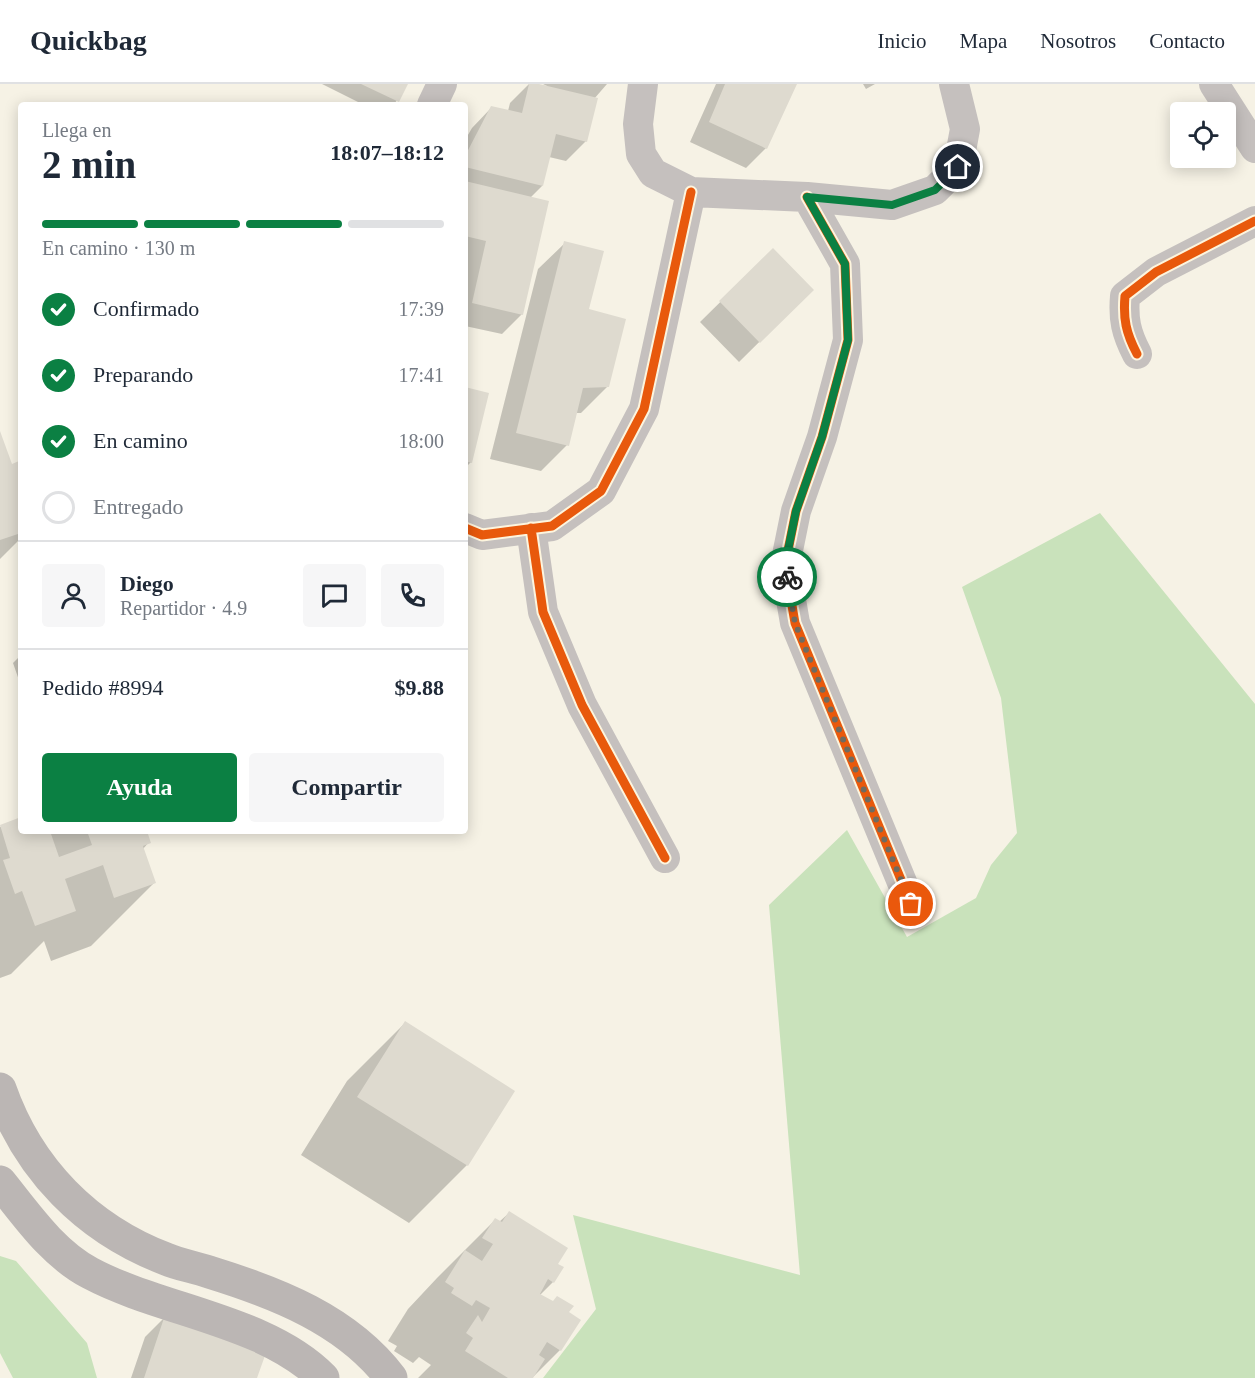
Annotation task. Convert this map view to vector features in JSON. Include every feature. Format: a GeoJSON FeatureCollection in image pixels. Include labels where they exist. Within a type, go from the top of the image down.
{"type":"FeatureCollection","features":[{"type":"Feature","properties":{"kind":"main road"},"geometry":{"type":"LineString","coordinates":[[0,1089],[31,1155],[51,1182],[105,1229],[167,1260],[254,1287],[332,1323],[358,1341],[391,1378]]}},
{"type":"Feature","properties":{"kind":"main road"},"geometry":{"type":"LineString","coordinates":[[0,1182],[38,1230],[87,1272],[115,1286],[239,1328],[294,1355],[323,1378]]}},
{"type":"Feature","properties":{"kind":"street"},"geometry":{"type":"LineString","coordinates":[[433,102],[442,84]]}},
{"type":"Feature","properties":{"kind":"street"},"geometry":{"type":"LineString","coordinates":[[644,84],[638,124],[641,154],[653,172],[691,192],[807,197],[892,205],[935,190],[958,167],[965,129],[954,84]]}},
{"type":"Feature","properties":{"kind":"street"},"geometry":{"type":"LineString","coordinates":[[1214,84],[1255,148]]}},
{"type":"Feature","properties":{"kind":"street"},"geometry":{"type":"LineString","coordinates":[[468,529],[482,535],[552,526],[602,491],[644,409],[691,192]]}},
{"type":"Feature","properties":{"kind":"street"},"geometry":{"type":"LineString","coordinates":[[807,197],[845,264],[848,340],[822,437],[796,511],[785,565],[795,623],[911,904]]}},
{"type":"Feature","properties":{"kind":"street"},"geometry":{"type":"LineString","coordinates":[[1137,354],[1126,333],[1123,315],[1125,296],[1156,272],[1255,221]]}},
{"type":"Feature","properties":{"kind":"street"},"geometry":{"type":"LineString","coordinates":[[531,528],[543,612],[582,705],[665,858]]}},
{"type":"Feature","properties":{"kind":"green space"},"geometry":{"type":"Polygon","coordinates":[[[1100,513],[1255,704],[1255,1378],[543,1378],[596,1309],[573,1215],[800,1275],[769,905],[847,830],[907,937],[976,898],[991,865],[1017,833],[1001,698],[962,587],[1100,513]]]}},
{"type":"Feature","properties":{"kind":"green space"},"geometry":{"type":"Polygon","coordinates":[[[0,1256],[16,1261],[87,1343],[97,1378],[13,1378],[0,1353],[0,1256]]]}},
{"type":"Feature","properties":{"kind":"building"},"geometry":{"type":"Polygon","coordinates":[[[361,84],[408,84],[399,102],[361,84]]]}},
{"type":"Feature","properties":{"kind":"building"},"geometry":{"type":"Polygon","coordinates":[[[529,84],[539,84],[598,98],[587,142],[556,134],[543,186],[468,168],[468,150],[491,106],[522,113],[529,84]]]}},
{"type":"Feature","properties":{"kind":"building"},"geometry":{"type":"Polygon","coordinates":[[[725,84],[797,84],[767,149],[709,122],[725,84]]]}},
{"type":"Feature","properties":{"kind":"building"},"geometry":{"type":"Polygon","coordinates":[[[468,182],[549,201],[523,315],[472,303],[486,241],[468,237],[468,182]]]}},
{"type":"Feature","properties":{"kind":"building"},"geometry":{"type":"Polygon","coordinates":[[[564,241],[604,251],[589,309],[626,319],[609,387],[583,388],[569,446],[516,433],[564,241]]]}},
{"type":"Feature","properties":{"kind":"building"},"geometry":{"type":"Polygon","coordinates":[[[773,248],[814,290],[760,343],[719,301],[773,248]]]}},
{"type":"Feature","properties":{"kind":"building"},"geometry":{"type":"Polygon","coordinates":[[[468,388],[489,393],[472,463],[468,462],[468,388]]]}},
{"type":"Feature","properties":{"kind":"building"},"geometry":{"type":"Polygon","coordinates":[[[0,431],[12,464],[18,461],[18,534],[0,540],[0,431]]]}},
{"type":"Feature","properties":{"kind":"building"},"geometry":{"type":"Polygon","coordinates":[[[18,818],[18,834],[51,834],[59,857],[92,845],[88,834],[148,834],[151,843],[143,846],[156,883],[114,898],[103,865],[65,879],[76,911],[35,926],[22,891],[15,894],[3,860],[10,858],[0,825],[18,818]]]}},
{"type":"Feature","properties":{"kind":"building"},"geometry":{"type":"Polygon","coordinates":[[[405,1021],[515,1091],[468,1166],[357,1097],[405,1021]]]}},
{"type":"Feature","properties":{"kind":"building"},"geometry":{"type":"Polygon","coordinates":[[[509,1211],[568,1248],[558,1264],[564,1267],[554,1283],[548,1279],[540,1294],[553,1301],[557,1296],[574,1306],[569,1312],[581,1320],[561,1351],[547,1342],[539,1355],[545,1359],[533,1378],[508,1378],[465,1351],[473,1338],[466,1333],[478,1315],[482,1322],[490,1308],[476,1300],[472,1306],[451,1293],[454,1288],[445,1282],[465,1250],[482,1261],[493,1244],[482,1238],[495,1218],[502,1222],[509,1211]]]}},
{"type":"Feature","properties":{"kind":"building"},"geometry":{"type":"Polygon","coordinates":[[[165,1315],[267,1350],[257,1378],[144,1378],[165,1315]]]}},
{"type":"Feature","properties":{"kind":"cycle path"},"geometry":{"type":"LineString","coordinates":[[468,529],[482,535],[552,526],[601,491],[644,409],[691,192]]}},
{"type":"Feature","properties":{"kind":"cycle path"},"geometry":{"type":"LineString","coordinates":[[807,197],[845,264],[848,340],[822,437],[796,511],[785,565],[795,623],[911,904]]}},
{"type":"Feature","properties":{"kind":"cycle path"},"geometry":{"type":"LineString","coordinates":[[1137,354],[1126,326],[1125,296],[1156,272],[1255,221]]}},
{"type":"Feature","properties":{"kind":"cycle path"},"geometry":{"type":"LineString","coordinates":[[531,528],[543,612],[582,705],[665,858]]}},
{"type":"Feature","properties":{"kind":"way so far"},"geometry":{"type":"LineString","coordinates":[[787,577],[795,623],[911,904]]}},
{"type":"Feature","properties":{"kind":"route"},"geometry":{"type":"LineString","coordinates":[[787,577],[785,565],[796,511],[822,437],[848,340],[845,264],[807,197],[892,205],[935,190],[958,167]]}}]}
